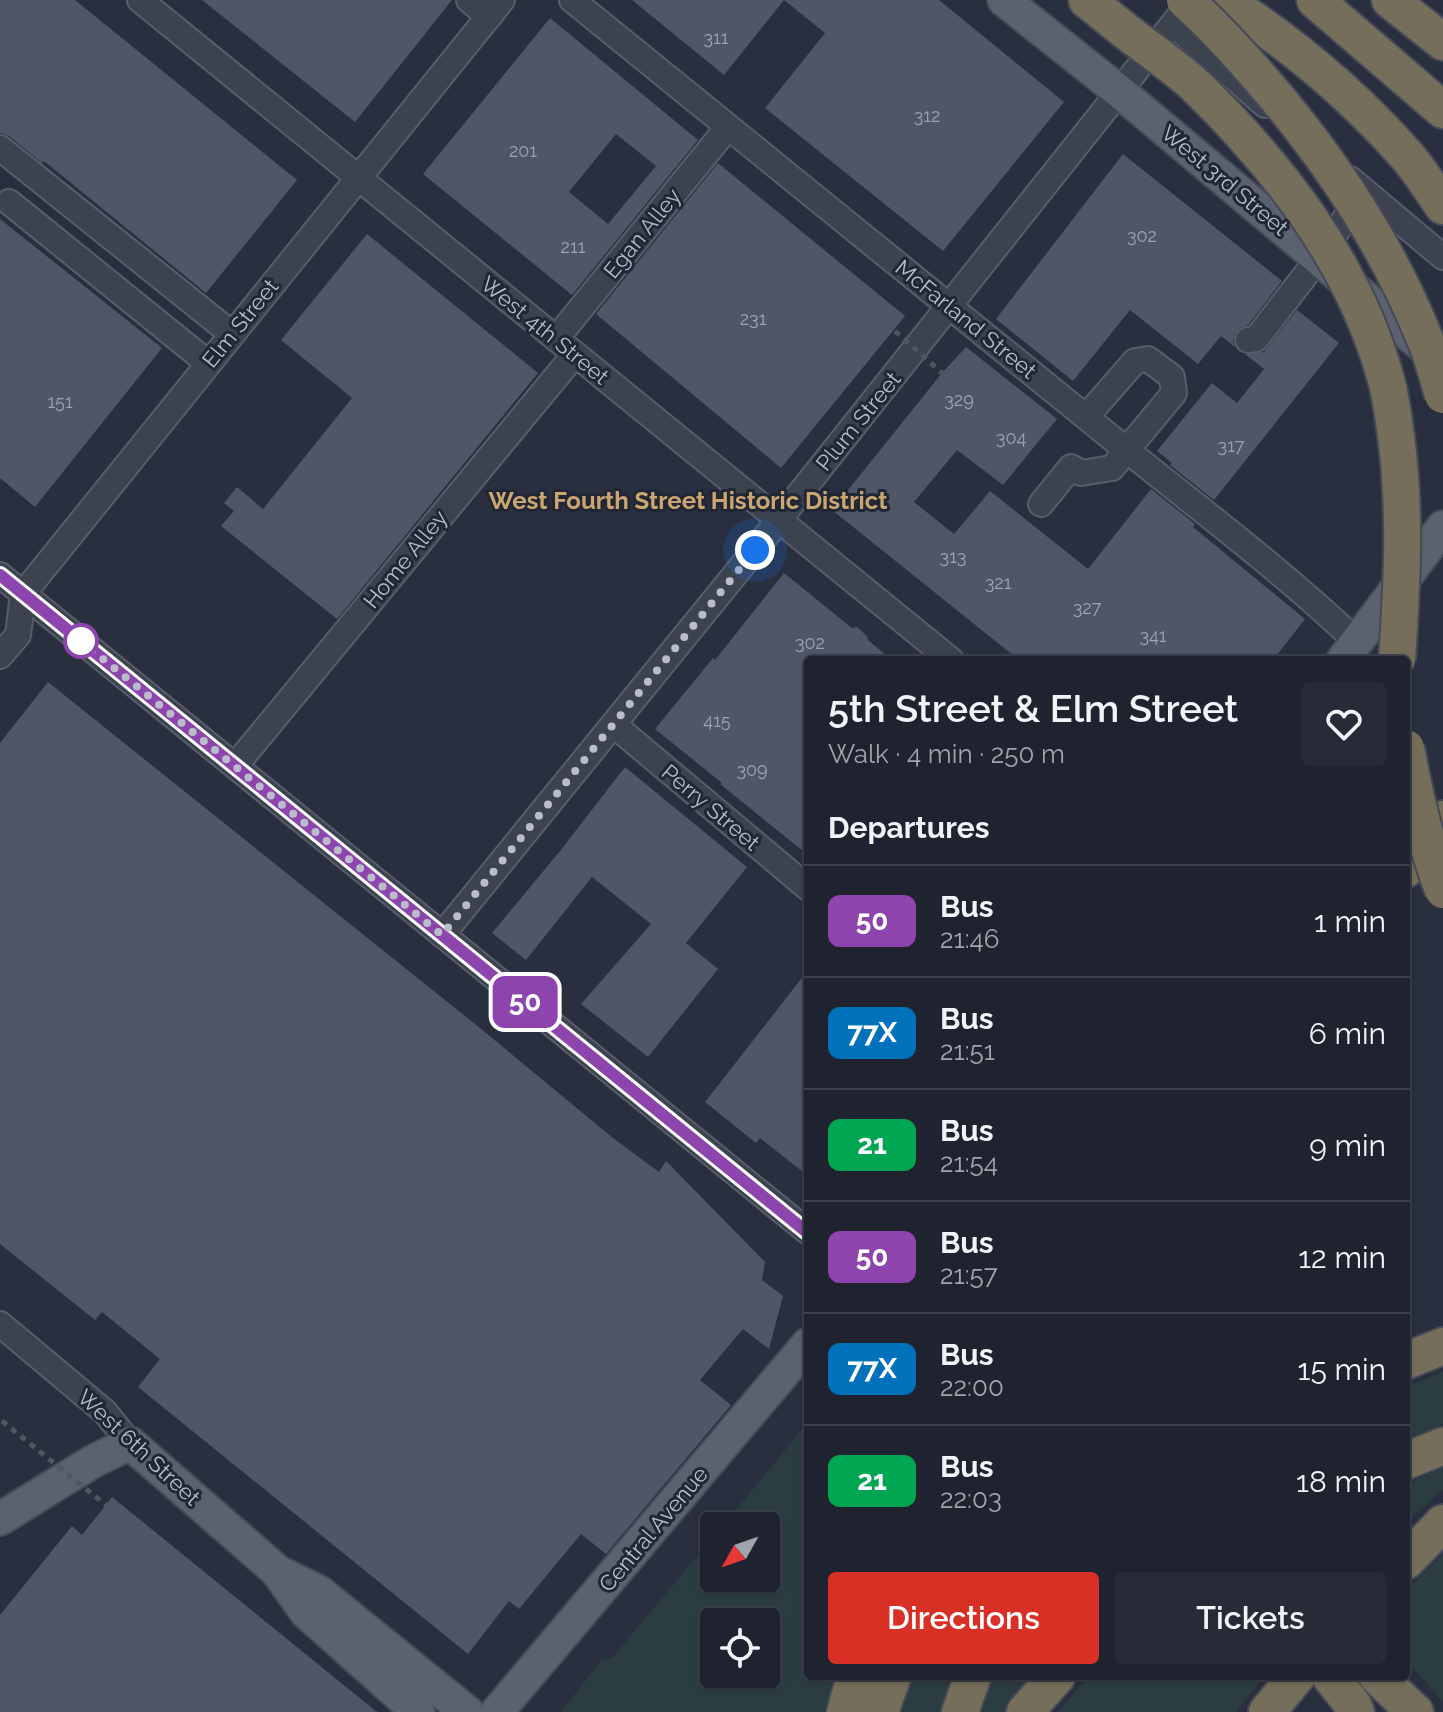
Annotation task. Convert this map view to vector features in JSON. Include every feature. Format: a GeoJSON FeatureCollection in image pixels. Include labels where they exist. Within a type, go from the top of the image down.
{"type":"FeatureCollection","features":[{"type":"Feature","properties":{"kind":"highway"},"geometry":{"type":"LineString","coordinates":[[1087,0],[1193,83],[1254,147],[1298,200],[1347,279],[1368,325],[1386,378],[1394,422],[1403,539],[1397,656]]}},
{"type":"Feature","properties":{"kind":"highway"},"geometry":{"type":"LineString","coordinates":[[1185,0],[1213,25],[1278,99],[1320,152],[1350,197],[1400,283],[1425,339],[1443,395]]}},
{"type":"Feature","properties":{"kind":"highway"},"geometry":{"type":"LineString","coordinates":[[1224,0],[1265,27],[1355,103],[1409,158],[1443,206]]}},
{"type":"Feature","properties":{"kind":"highway"},"geometry":{"type":"LineString","coordinates":[[1315,0],[1443,110]]}},
{"type":"Feature","properties":{"kind":"highway"},"geometry":{"type":"LineString","coordinates":[[1390,0],[1443,42]]}},
{"type":"Feature","properties":{"kind":"highway"},"geometry":{"type":"LineString","coordinates":[[1410,768],[1432,862],[1443,890]]}},
{"type":"Feature","properties":{"kind":"highway"},"geometry":{"type":"LineString","coordinates":[[1410,864],[1443,819]]}},
{"type":"Feature","properties":{"kind":"highway"},"geometry":{"type":"LineString","coordinates":[[1410,1359],[1443,1346]]}},
{"type":"Feature","properties":{"kind":"highway"},"geometry":{"type":"LineString","coordinates":[[1410,1459],[1443,1446]]}},
{"type":"Feature","properties":{"kind":"highway"},"geometry":{"type":"LineString","coordinates":[[1410,1557],[1443,1523]]}},
{"type":"Feature","properties":{"kind":"highway"},"geometry":{"type":"LineString","coordinates":[[845,1712],[854,1680]]}},
{"type":"Feature","properties":{"kind":"highway"},"geometry":{"type":"LineString","coordinates":[[880,1712],[892,1680]]}},
{"type":"Feature","properties":{"kind":"highway"},"geometry":{"type":"LineString","coordinates":[[960,1712],[972,1680]]}},
{"type":"Feature","properties":{"kind":"highway"},"geometry":{"type":"LineString","coordinates":[[1025,1712],[1053,1680]]}},
{"type":"Feature","properties":{"kind":"highway"},"geometry":{"type":"LineString","coordinates":[[1267,1712],[1294,1680]]}},
{"type":"Feature","properties":{"kind":"highway"},"geometry":{"type":"LineString","coordinates":[[1333,1680],[1356,1712]]}},
{"type":"Feature","properties":{"kind":"highway"},"geometry":{"type":"LineString","coordinates":[[1381,1680],[1410,1707]]}},
{"type":"Feature","properties":{"kind":"main road","name":"West 3rd Street"},"geometry":{"type":"LineString","coordinates":[[1004,0],[1120,92],[1443,363]]}},
{"type":"Feature","properties":{"kind":"main road"},"geometry":{"type":"LineString","coordinates":[[1350,651],[1443,527]]}},
{"type":"Feature","properties":{"kind":"main road","name":"Central Avenue"},"geometry":{"type":"LineString","coordinates":[[497,1712],[804,1349]]}},
{"type":"Feature","properties":{"kind":"main road"},"geometry":{"type":"LineString","coordinates":[[0,1519],[92,1462],[130,1443]]}},
{"type":"Feature","properties":{"kind":"main road","name":"West 6th Street"},"geometry":{"type":"LineString","coordinates":[[130,1443],[277,1571],[306,1612],[418,1712]]}},
{"type":"Feature","properties":{"kind":"main road","name":"West 6th Street"},"geometry":{"type":"LineString","coordinates":[[277,1571],[319,1592],[467,1712]]}},
{"type":"Feature","properties":{"kind":"street","name":"West 4th Street"},"geometry":{"type":"LineString","coordinates":[[140,0],[946,656]]}},
{"type":"Feature","properties":{"kind":"street"},"geometry":{"type":"LineString","coordinates":[[469,0],[495,8]]}},
{"type":"Feature","properties":{"kind":"street","name":"McFarland Street"},"geometry":{"type":"LineString","coordinates":[[572,0],[1285,577],[1316,603],[1350,651]]}},
{"type":"Feature","properties":{"kind":"street","name":"Plum Street"},"geometry":{"type":"LineString","coordinates":[[442,935],[779,520],[1192,0]]}},
{"type":"Feature","properties":{"kind":"street"},"geometry":{"type":"LineString","coordinates":[[1202,0],[1179,29],[1443,257]]}},
{"type":"Feature","properties":{"kind":"street"},"geometry":{"type":"LineString","coordinates":[[1235,0],[1443,176]]}},
{"type":"Feature","properties":{"kind":"street","name":"Elm Street"},"geometry":{"type":"LineString","coordinates":[[23,594],[495,8]]}},
{"type":"Feature","properties":{"kind":"street","name":"Egan Alley"},"geometry":{"type":"LineString","coordinates":[[566,346],[728,127]]}},
{"type":"Feature","properties":{"kind":"street"},"geometry":{"type":"LineString","coordinates":[[0,148],[232,334]]}},
{"type":"Feature","properties":{"kind":"street"},"geometry":{"type":"LineString","coordinates":[[1248,340],[1256,339],[1318,259],[1363,191]]}},
{"type":"Feature","properties":{"kind":"street"},"geometry":{"type":"LineString","coordinates":[[9,202],[208,363]]}},
{"type":"Feature","properties":{"kind":"street","name":"Home Alley"},"geometry":{"type":"LineString","coordinates":[[235,766],[566,346]]}},
{"type":"Feature","properties":{"kind":"street"},"geometry":{"type":"LineString","coordinates":[[1041,504],[1071,467],[1081,473],[1112,468],[1174,393],[1172,377],[1148,359],[1135,361],[1086,417]]}},
{"type":"Feature","properties":{"kind":"street"},"geometry":{"type":"LineString","coordinates":[[0,575],[804,1229]]}},
{"type":"Feature","properties":{"kind":"street"},"geometry":{"type":"LineString","coordinates":[[0,656],[18,635],[23,594]]}},
{"type":"Feature","properties":{"kind":"street","name":"Perry Street"},"geometry":{"type":"LineString","coordinates":[[614,725],[804,885]]}},
{"type":"Feature","properties":{"kind":"street","name":"West 6th Street"},"geometry":{"type":"LineString","coordinates":[[0,1324],[105,1412],[130,1443]]}},
{"type":"Feature","properties":{"kind":"path"},"geometry":{"type":"LineString","coordinates":[[895,331],[942,373]]}},
{"type":"Feature","properties":{"kind":"path"},"geometry":{"type":"LineString","coordinates":[[2,1421],[106,1505]]}},
{"type":"Feature","properties":{"kind":"shaded area"},"geometry":{"type":"Polygon","coordinates":[[[1443,1372],[1443,1424],[1410,1440],[1410,1385],[1443,1372]]]}},
{"type":"Feature","properties":{"kind":"shaded area"},"geometry":{"type":"Polygon","coordinates":[[[804,1427],[804,1680],[835,1680],[823,1712],[561,1712],[602,1659],[611,1659],[700,1553],[700,1592],[780,1592],[780,1512],[734,1512],[804,1427]]]}},
{"type":"Feature","properties":{"kind":"shaded area"},"geometry":{"type":"Polygon","coordinates":[[[1443,1467],[1443,1490],[1410,1519],[1410,1483],[1443,1467]]]}},
{"type":"Feature","properties":{"kind":"shaded area"},"geometry":{"type":"Polygon","coordinates":[[[1443,1554],[1442,1701],[1410,1666],[1410,1586],[1443,1554]]]}},
{"type":"Feature","properties":{"kind":"shaded area"},"geometry":{"type":"Polygon","coordinates":[[[906,1680],[955,1680],[945,1712],[896,1712],[906,1680]]]}},
{"type":"Feature","properties":{"kind":"shaded area"},"geometry":{"type":"Polygon","coordinates":[[[989,1680],[1038,1680],[1012,1712],[977,1712],[989,1680]]]}},
{"type":"Feature","properties":{"kind":"shaded area"},"geometry":{"type":"Polygon","coordinates":[[[1085,1680],[1261,1680],[1236,1712],[1058,1712],[1085,1680]]]}},
{"type":"Feature","properties":{"kind":"building"},"geometry":{"type":"Polygon","coordinates":[[[0,0],[75,0],[297,180],[206,293],[44,161],[42,163],[9,136],[0,133],[0,0]]]}},
{"type":"Feature","properties":{"kind":"building"},"geometry":{"type":"Polygon","coordinates":[[[202,0],[452,0],[355,122],[202,0]]]}},
{"type":"Feature","properties":{"kind":"building"},"geometry":{"type":"Polygon","coordinates":[[[632,0],[784,0],[724,75],[632,0]]]}},
{"type":"Feature","properties":{"kind":"building"},"geometry":{"type":"Polygon","coordinates":[[[784,0],[939,0],[1064,102],[943,251],[765,108],[825,33],[784,0]]]}},
{"type":"Feature","properties":{"kind":"building"},"geometry":{"type":"Polygon","coordinates":[[[550,18],[698,140],[572,295],[423,174],[550,18]],[[616,134],[569,192],[608,224],[656,166],[616,134]]]}},
{"type":"Feature","properties":{"kind":"building"},"geometry":{"type":"Polygon","coordinates":[[[1123,154],[1282,281],[1248,325],[1235,334],[1235,347],[1221,336],[1198,364],[1130,310],[1073,381],[996,319],[1123,154]]]}},
{"type":"Feature","properties":{"kind":"building"},"geometry":{"type":"Polygon","coordinates":[[[718,163],[905,316],[781,468],[596,314],[718,163]]]}},
{"type":"Feature","properties":{"kind":"building"},"geometry":{"type":"Polygon","coordinates":[[[0,219],[162,348],[35,507],[0,478],[0,219]]]}},
{"type":"Feature","properties":{"kind":"building"},"geometry":{"type":"Polygon","coordinates":[[[367,234],[538,373],[337,619],[221,526],[234,511],[224,503],[237,487],[263,509],[352,398],[281,340],[367,234]]]}},
{"type":"Feature","properties":{"kind":"building"},"geometry":{"type":"Polygon","coordinates":[[[1297,310],[1339,343],[1214,500],[1157,451],[1212,383],[1237,403],[1264,369],[1245,354],[1264,352],[1297,310]]]}},
{"type":"Feature","properties":{"kind":"building"},"geometry":{"type":"Polygon","coordinates":[[[966,347],[1057,419],[1003,485],[957,450],[914,502],[954,534],[990,491],[1088,569],[1151,489],[1305,619],[1276,656],[1014,656],[832,510],[966,347]]]}},
{"type":"Feature","properties":{"kind":"building"},"geometry":{"type":"Polygon","coordinates":[[[784,573],[852,628],[857,627],[887,656],[804,656],[804,852],[655,729],[713,658],[715,660],[784,573]]]}},
{"type":"Feature","properties":{"kind":"building"},"geometry":{"type":"Polygon","coordinates":[[[48,682],[613,1138],[659,1172],[666,1161],[765,1262],[762,1280],[783,1296],[769,1349],[743,1329],[700,1380],[731,1405],[606,1554],[581,1534],[519,1609],[509,1601],[468,1654],[138,1387],[160,1359],[102,1312],[95,1320],[0,1244],[0,743],[48,682]]]}},
{"type":"Feature","properties":{"kind":"building"},"geometry":{"type":"Polygon","coordinates":[[[625,767],[747,867],[686,943],[718,969],[648,1057],[581,1004],[651,924],[592,877],[526,960],[492,933],[625,767]]]}},
{"type":"Feature","properties":{"kind":"building"},"geometry":{"type":"Polygon","coordinates":[[[804,975],[804,1173],[760,1138],[756,1143],[705,1102],[804,975]]]}},
{"type":"Feature","properties":{"kind":"building"},"geometry":{"type":"Polygon","coordinates":[[[112,1497],[377,1712],[0,1712],[0,1615],[72,1526],[82,1535],[112,1497]]]}},
{"type":"Feature","properties":{"kind":"bus line","name":"50"},"geometry":{"type":"LineString","coordinates":[[0,575],[804,1230]]}},
{"type":"Feature","properties":{"kind":"district","name":"West Fourth Street Historic District"},"geometry":{"type":"Point","coordinates":[688,500]}},
{"type":"Feature","properties":{"kind":"route"},"geometry":{"type":"LineString","coordinates":[[81,641],[442,935],[755,550]]}}]}
